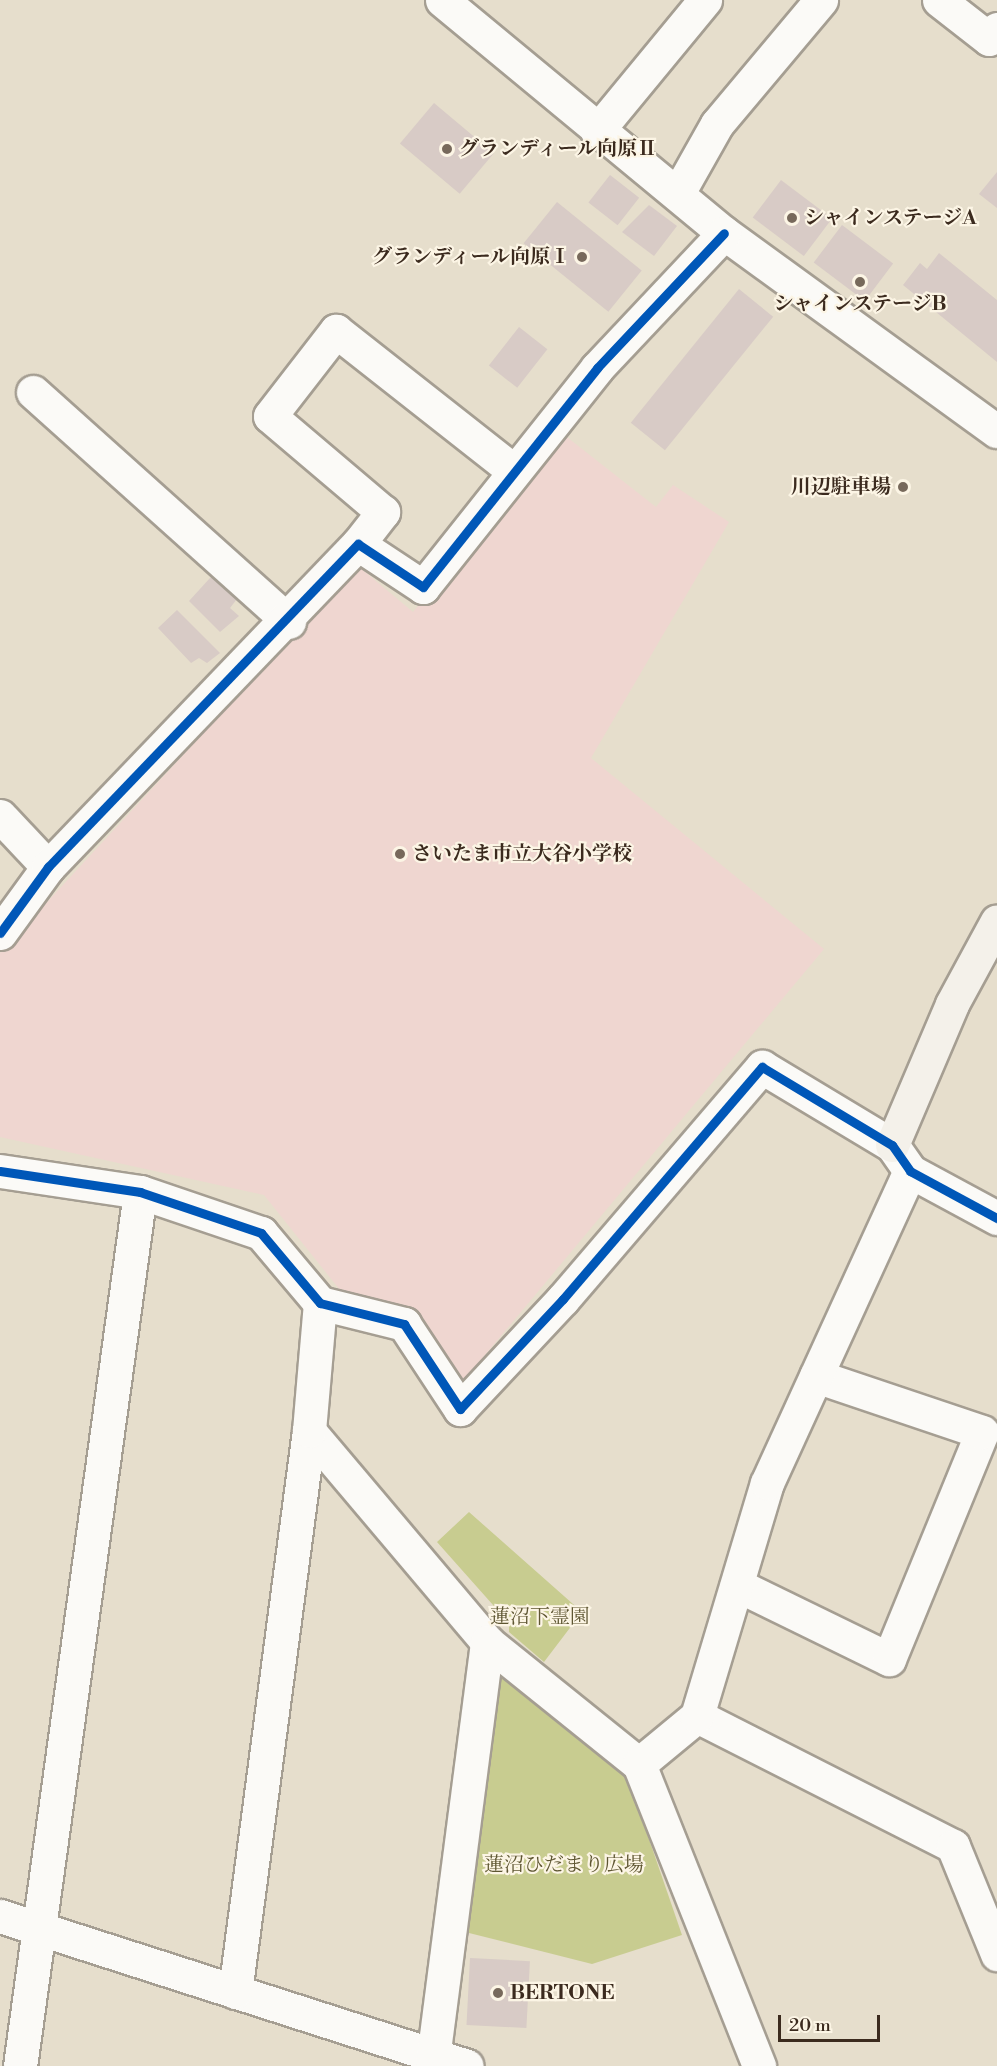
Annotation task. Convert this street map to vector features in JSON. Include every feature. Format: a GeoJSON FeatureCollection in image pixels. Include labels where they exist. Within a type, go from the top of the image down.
{"type":"FeatureCollection","features":[{"type":"Feature","properties":{"kind":"street"},"geometry":{"type":"LineString","coordinates":[[442,0],[597,131],[678,192],[724,233],[997,430]]}},
{"type":"Feature","properties":{"kind":"street"},"geometry":{"type":"LineString","coordinates":[[597,131],[705,0]]}},
{"type":"Feature","properties":{"kind":"street"},"geometry":{"type":"LineString","coordinates":[[678,192],[717,124],[821,0]]}},
{"type":"Feature","properties":{"kind":"street"},"geometry":{"type":"LineString","coordinates":[[939,0],[989,39],[997,29]]}},
{"type":"Feature","properties":{"kind":"street"},"geometry":{"type":"LineString","coordinates":[[358,544],[423,587],[597,368],[724,233]]}},
{"type":"Feature","properties":{"kind":"street"},"geometry":{"type":"LineString","coordinates":[[0,933],[48,867],[289,622],[383,512],[270,416],[336,331],[514,471]]}},
{"type":"Feature","properties":{"kind":"street"},"geometry":{"type":"LineString","coordinates":[[33,392],[289,622]]}},
{"type":"Feature","properties":{"kind":"street"},"geometry":{"type":"LineString","coordinates":[[0,816],[48,867]]}},
{"type":"Feature","properties":{"kind":"street"},"geometry":{"type":"LineString","coordinates":[[639,1764],[697,1716],[767,1483],[816,1376],[901,1158],[952,1004],[997,921]]}},
{"type":"Feature","properties":{"kind":"street"},"geometry":{"type":"LineString","coordinates":[[0,1171],[140,1192],[261,1233],[320,1303],[404,1324],[460,1409],[563,1299],[762,1067],[997,1218]]}},
{"type":"Feature","properties":{"kind":"street"},"geometry":{"type":"LineString","coordinates":[[20,2066],[140,1192]]}},
{"type":"Feature","properties":{"kind":"street"},"geometry":{"type":"LineString","coordinates":[[235,1992],[309,1431],[320,1303]]}},
{"type":"Feature","properties":{"kind":"street"},"geometry":{"type":"LineString","coordinates":[[737,1585],[889,1659],[982,1432],[816,1376]]}},
{"type":"Feature","properties":{"kind":"street"},"geometry":{"type":"LineString","coordinates":[[309,1431],[487,1642],[639,1764],[759,2066]]}},
{"type":"Feature","properties":{"kind":"street"},"geometry":{"type":"LineString","coordinates":[[433,2062],[487,1642]]}},
{"type":"Feature","properties":{"kind":"street"},"geometry":{"type":"LineString","coordinates":[[697,1716],[953,1846],[997,1954]]}},
{"type":"Feature","properties":{"kind":"street"},"geometry":{"type":"LineString","coordinates":[[0,1916],[235,1992],[433,2062],[466,2066]]}},
{"type":"Feature","properties":{"kind":"shaded area","name":"さいたま市立大谷小学校"},"geometry":{"type":"Polygon","coordinates":[[[563,434],[656,507],[673,485],[729,522],[591,758],[824,949],[460,1385],[413,1315],[340,1290],[264,1195],[0,1137],[0,953],[358,566],[413,612],[563,434]]]}},
{"type":"Feature","properties":{"kind":"green space","name":"蓮沼下霊園"},"geometry":{"type":"Polygon","coordinates":[[[469,1512],[582,1612],[544,1662],[509,1632],[509,1623],[437,1542],[469,1512]]]}},
{"type":"Feature","properties":{"kind":"green space","name":"蓮沼ひだまり広場"},"geometry":{"type":"Polygon","coordinates":[[[500,1674],[620,1755],[682,1935],[592,1964],[465,1932],[500,1674]]]}},
{"type":"Feature","properties":{"kind":"building","name":"グランディール向原Ⅱ"},"geometry":{"type":"Polygon","coordinates":[[[434,103],[494,153],[460,194],[400,144],[434,103]]]}},
{"type":"Feature","properties":{"kind":"building"},"geometry":{"type":"Polygon","coordinates":[[[997,172],[997,208],[979,194],[997,172]]]}},
{"type":"Feature","properties":{"kind":"building"},"geometry":{"type":"Polygon","coordinates":[[[610,175],[639,198],[618,225],[588,203],[610,175]]]}},
{"type":"Feature","properties":{"kind":"building","name":"シャインステージA"},"geometry":{"type":"Polygon","coordinates":[[[781,180],[832,219],[804,256],[753,218],[781,180]]]}},
{"type":"Feature","properties":{"kind":"building","name":"グランディール向原Ⅰ"},"geometry":{"type":"Polygon","coordinates":[[[557,202],[642,271],[608,312],[524,243],[557,202]]]}},
{"type":"Feature","properties":{"kind":"building"},"geometry":{"type":"Polygon","coordinates":[[[649,205],[677,226],[654,256],[622,232],[649,205]]]}},
{"type":"Feature","properties":{"kind":"building","name":"シャインステージB"},"geometry":{"type":"Polygon","coordinates":[[[842,225],[893,264],[865,301],[814,263],[842,225]]]}},
{"type":"Feature","properties":{"kind":"building"},"geometry":{"type":"Polygon","coordinates":[[[939,253],[997,300],[997,362],[903,285],[920,263],[927,269],[939,253]]]}},
{"type":"Feature","properties":{"kind":"building"},"geometry":{"type":"Polygon","coordinates":[[[739,289],[773,317],[665,450],[631,423],[739,289]]]}},
{"type":"Feature","properties":{"kind":"building"},"geometry":{"type":"Polygon","coordinates":[[[519,327],[547,349],[517,388],[489,366],[519,327]]]}},
{"type":"Feature","properties":{"kind":"building"},"geometry":{"type":"Polygon","coordinates":[[[210,578],[220,578],[240,595],[230,608],[239,616],[220,632],[189,601],[210,578]]]}},
{"type":"Feature","properties":{"kind":"building"},"geometry":{"type":"Polygon","coordinates":[[[177,610],[220,653],[207,663],[199,658],[191,663],[158,628],[177,610]]]}},
{"type":"Feature","properties":{"kind":"building","name":"BERTONE"},"geometry":{"type":"Polygon","coordinates":[[[470,1958],[530,1961],[526,2028],[466,2025],[470,1958]]]}},
{"type":"Feature","properties":{"kind":"cycle path"},"geometry":{"type":"LineString","coordinates":[[0,933],[48,867],[358,544],[423,587],[597,368],[724,233]]}},
{"type":"Feature","properties":{"kind":"cycle path"},"geometry":{"type":"LineString","coordinates":[[0,1171],[140,1192],[261,1233],[320,1303],[404,1324],[460,1409],[563,1299],[762,1067],[892,1145],[910,1171],[997,1218]]}},
{"type":"Feature","properties":{"kind":"place","name":"グランディール向原Ⅱ"},"geometry":{"type":"Point","coordinates":[447,149]}},
{"type":"Feature","properties":{"kind":"place","name":"シャインステージA"},"geometry":{"type":"Point","coordinates":[792,218]}},
{"type":"Feature","properties":{"kind":"place","name":"グランディール向原Ⅰ"},"geometry":{"type":"Point","coordinates":[582,257]}},
{"type":"Feature","properties":{"kind":"place","name":"シャインステージB"},"geometry":{"type":"Point","coordinates":[860,282]}},
{"type":"Feature","properties":{"kind":"place","name":"川辺駐車場"},"geometry":{"type":"Point","coordinates":[903,487]}},
{"type":"Feature","properties":{"kind":"place","name":"さいたま市立大谷小学校"},"geometry":{"type":"Point","coordinates":[400,854]}},
{"type":"Feature","properties":{"kind":"place","name":"BERTONE"},"geometry":{"type":"Point","coordinates":[498,1993]}}]}
